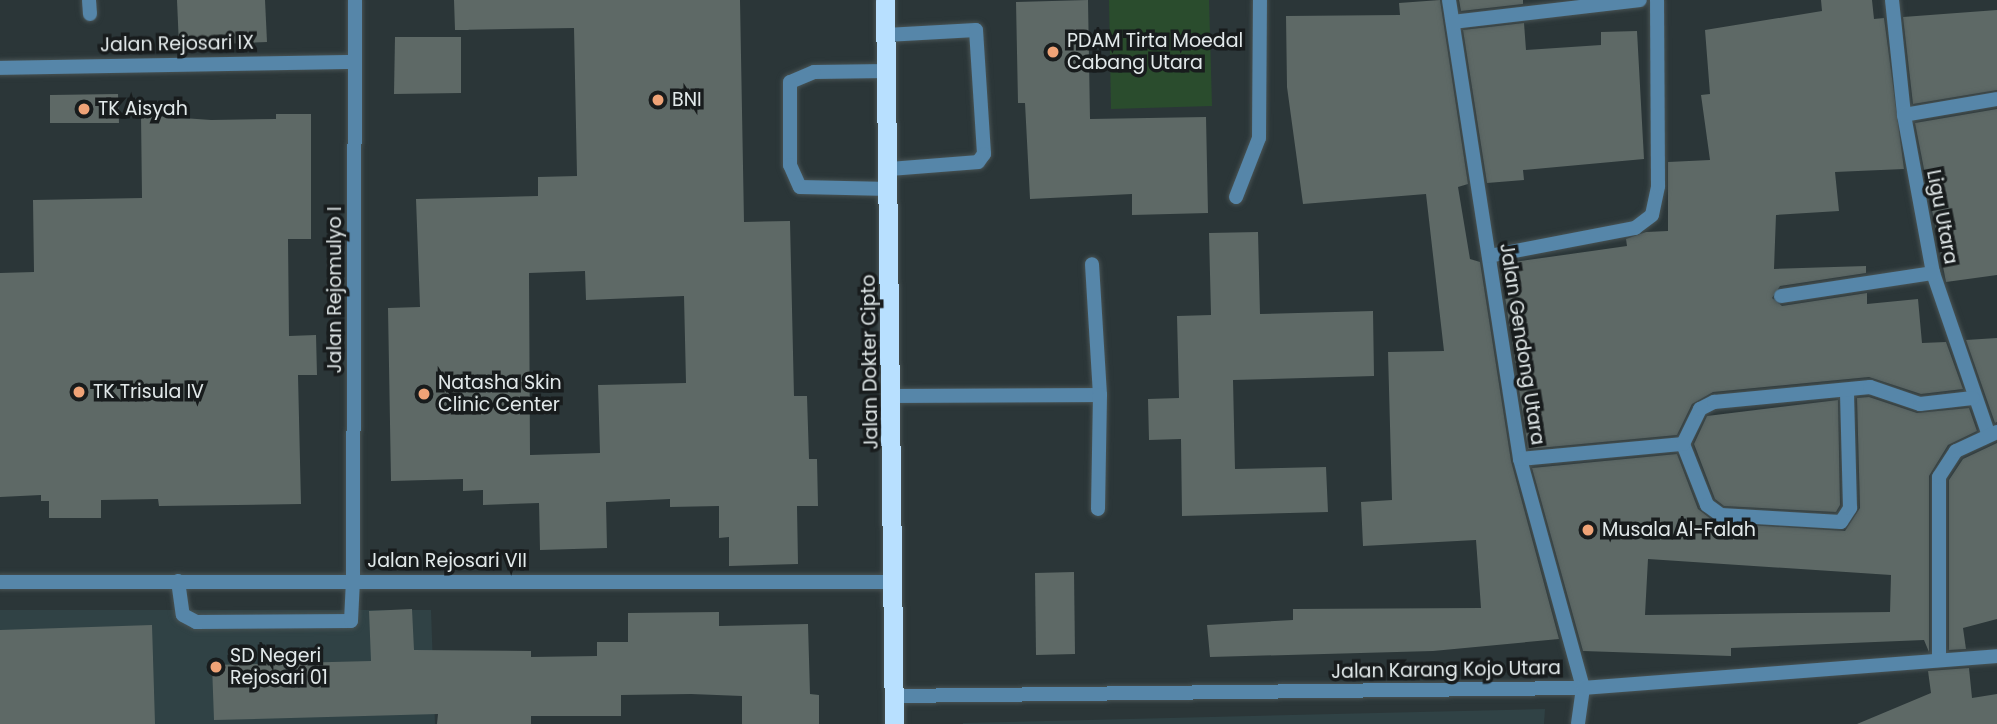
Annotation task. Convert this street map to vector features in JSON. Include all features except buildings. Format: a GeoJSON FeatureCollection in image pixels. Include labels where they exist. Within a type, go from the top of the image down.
{"type":"FeatureCollection","features":[{"type":"Feature","properties":{"kind":"highway","name":"Jalan Dokter Cipto"},"geometry":{"type":"LineString","coordinates":[[885,0],[894,396],[894,724]]}},
{"type":"Feature","properties":{"kind":"street","name":"Jalan Rejomulyo I"},"geometry":{"type":"LineString","coordinates":[[178,581],[183,615],[196,622],[353,619],[355,0]]}},
{"type":"Feature","properties":{"kind":"street"},"geometry":{"type":"LineString","coordinates":[[1236,197],[1259,138],[1260,0]]}},
{"type":"Feature","properties":{"kind":"street","name":"Jalan Gendong Utara"},"geometry":{"type":"LineString","coordinates":[[1449,0],[1520,459],[1584,688]]}},
{"type":"Feature","properties":{"kind":"street"},"geometry":{"type":"LineString","coordinates":[[1453,22],[1640,0]]}},
{"type":"Feature","properties":{"kind":"street"},"geometry":{"type":"LineString","coordinates":[[1489,256],[1635,228],[1652,215],[1658,186],[1657,0]]}},
{"type":"Feature","properties":{"kind":"street","name":"Ligu Utara"},"geometry":{"type":"LineString","coordinates":[[1892,0],[1904,115],[1933,273],[1973,398],[1992,432]]}},
{"type":"Feature","properties":{"kind":"street"},"geometry":{"type":"LineString","coordinates":[[886,35],[976,30],[984,154],[978,162],[890,169]]}},
{"type":"Feature","properties":{"kind":"street","name":"Jalan Rejosari IX"},"geometry":{"type":"LineString","coordinates":[[0,68],[354,62]]}},
{"type":"Feature","properties":{"kind":"street"},"geometry":{"type":"LineString","coordinates":[[887,71],[814,72],[790,82],[790,165],[800,187],[890,189]]}},
{"type":"Feature","properties":{"kind":"street"},"geometry":{"type":"LineString","coordinates":[[1904,115],[1997,99]]}},
{"type":"Feature","properties":{"kind":"street"},"geometry":{"type":"LineString","coordinates":[[1092,264],[1100,394],[1098,509]]}},
{"type":"Feature","properties":{"kind":"street"},"geometry":{"type":"LineString","coordinates":[[1781,296],[1933,273]]}},
{"type":"Feature","properties":{"kind":"street"},"geometry":{"type":"LineString","coordinates":[[1847,391],[1850,508],[1840,522],[1721,515],[1707,505],[1683,444],[1700,409],[1714,402],[1876,388],[1920,404],[1973,398]]}},
{"type":"Feature","properties":{"kind":"street"},"geometry":{"type":"LineString","coordinates":[[894,396],[1100,394]]}},
{"type":"Feature","properties":{"kind":"street"},"geometry":{"type":"LineString","coordinates":[[1939,660],[1939,477],[1956,451],[1992,432]]}},
{"type":"Feature","properties":{"kind":"street"},"geometry":{"type":"LineString","coordinates":[[1520,459],[1683,444]]}},
{"type":"Feature","properties":{"kind":"street","name":"Jalan Rejosari VII"},"geometry":{"type":"LineString","coordinates":[[0,582],[894,582]]}},
{"type":"Feature","properties":{"kind":"street","name":"Jalan Karang Kojo Utara"},"geometry":{"type":"LineString","coordinates":[[894,696],[1584,688],[1997,656]]}},
{"type":"Feature","properties":{"kind":"street"},"geometry":{"type":"LineString","coordinates":[[1578,724],[1584,688]]}},
{"type":"Feature","properties":{"kind":"shaded area","name":"SD Negeri Rejosari 01"},"geometry":{"type":"Polygon","coordinates":[[[0,610],[431,610],[435,724],[0,724],[0,610]]]}},
{"type":"Feature","properties":{"kind":"shaded area"},"geometry":{"type":"Polygon","coordinates":[[[1545,709],[1544,724],[963,724],[963,723],[1545,709]]]}},
{"type":"Feature","properties":{"kind":"green space"},"geometry":{"type":"Polygon","coordinates":[[[1109,0],[1209,0],[1212,106],[1111,109],[1109,0]]]}},
{"type":"Feature","properties":{"kind":"place","name":"PDAM Tirta Moedal Cabang Utara"},"geometry":{"type":"Point","coordinates":[1053,52]}},
{"type":"Feature","properties":{"kind":"place","name":"BNI"},"geometry":{"type":"Point","coordinates":[658,100]}},
{"type":"Feature","properties":{"kind":"place","name":"TK Aisyah"},"geometry":{"type":"Point","coordinates":[84,109]}},
{"type":"Feature","properties":{"kind":"place","name":"TK Trisula IV"},"geometry":{"type":"Point","coordinates":[79,392]}},
{"type":"Feature","properties":{"kind":"place","name":"Natasha Skin Clinic Center"},"geometry":{"type":"Point","coordinates":[424,394]}},
{"type":"Feature","properties":{"kind":"place","name":"Musala Al-Falah"},"geometry":{"type":"Point","coordinates":[1588,530]}},
{"type":"Feature","properties":{"kind":"place","name":"SD Negeri Rejosari 01"},"geometry":{"type":"Point","coordinates":[216,667]}}]}
